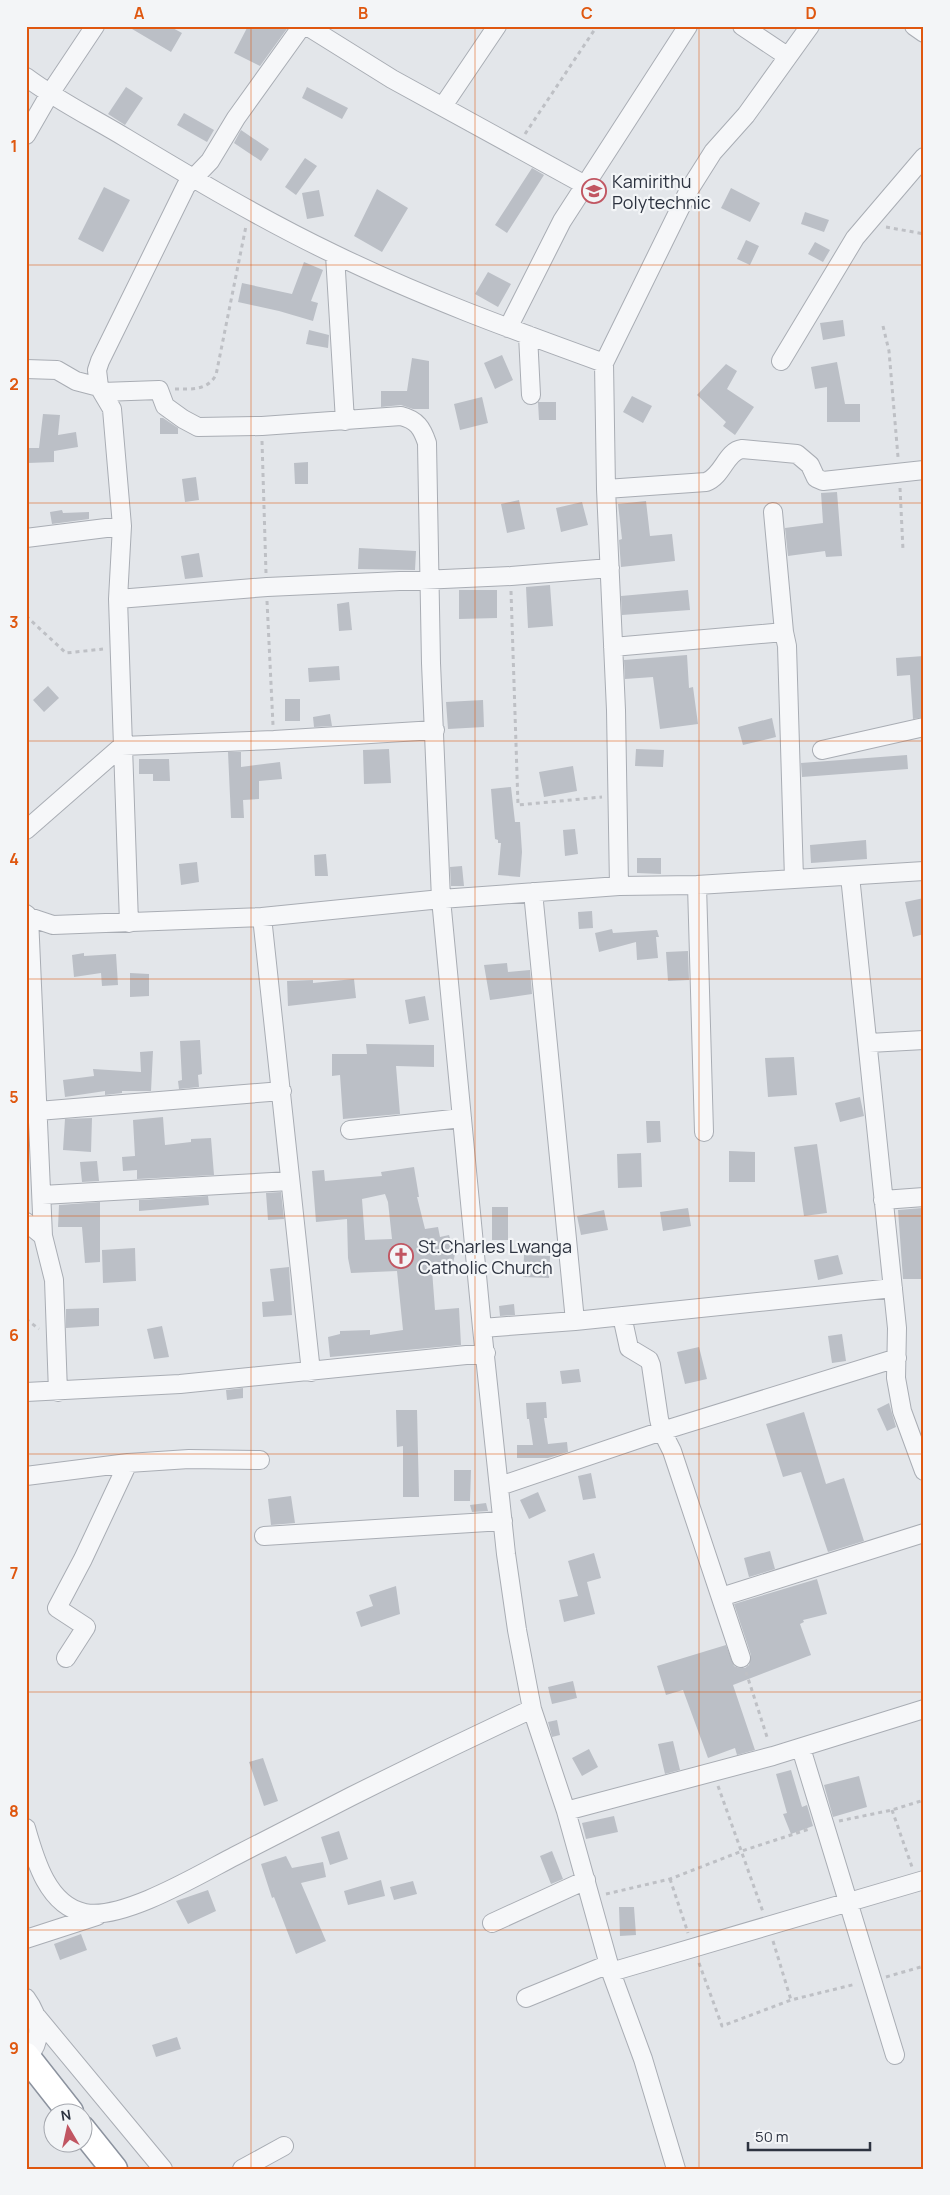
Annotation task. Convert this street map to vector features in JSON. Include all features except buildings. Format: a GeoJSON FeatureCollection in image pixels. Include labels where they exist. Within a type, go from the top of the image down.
{"type":"FeatureCollection","features":[{"type":"Feature","properties":{"kind":"highway"},"geometry":{"type":"LineString","coordinates":[[27,2057],[62,2102]]}},
{"type":"Feature","properties":{"kind":"highway"},"geometry":{"type":"LineString","coordinates":[[92,2142],[114,2169]]}},
{"type":"Feature","properties":{"kind":"street"},"geometry":{"type":"LineString","coordinates":[[26,136],[49,94],[96,26]]}},
{"type":"Feature","properties":{"kind":"street"},"geometry":{"type":"LineString","coordinates":[[129,923],[118,599],[122,526],[112,409],[100,390],[97,379],[100,360],[186,186],[210,161],[236,118],[302,26]]}},
{"type":"Feature","properties":{"kind":"street"},"geometry":{"type":"LineString","coordinates":[[307,26],[392,79],[585,185]]}},
{"type":"Feature","properties":{"kind":"street"},"geometry":{"type":"LineString","coordinates":[[443,106],[497,26]]}},
{"type":"Feature","properties":{"kind":"street"},"geometry":{"type":"LineString","coordinates":[[508,328],[562,221],[688,26]]}},
{"type":"Feature","properties":{"kind":"street"},"geometry":{"type":"LineString","coordinates":[[742,26],[788,56]]}},
{"type":"Feature","properties":{"kind":"street"},"geometry":{"type":"LineString","coordinates":[[619,886],[613,647],[606,489],[604,363],[689,190],[713,152],[746,115],[810,26]]}},
{"type":"Feature","properties":{"kind":"street"},"geometry":{"type":"LineString","coordinates":[[914,26],[924,33]]}},
{"type":"Feature","properties":{"kind":"street"},"geometry":{"type":"LineString","coordinates":[[26,77],[49,94],[112,129],[192,178],[335,255],[508,328],[604,363]]}},
{"type":"Feature","properties":{"kind":"street"},"geometry":{"type":"LineString","coordinates":[[781,361],[866,223],[924,157]]}},
{"type":"Feature","properties":{"kind":"street"},"geometry":{"type":"LineString","coordinates":[[335,255],[345,421]]}},
{"type":"Feature","properties":{"kind":"street"},"geometry":{"type":"LineString","coordinates":[[528,335],[531,395]]}},
{"type":"Feature","properties":{"kind":"street"},"geometry":{"type":"LineString","coordinates":[[26,369],[57,370],[76,381],[100,390],[159,390],[165,406],[198,427],[345,421],[401,416],[410,419],[423,430],[427,443],[431,578],[431,663],[441,899],[482,1328],[517,1630],[532,1709],[566,1811],[610,1968],[643,2060],[676,2169]]}},
{"type":"Feature","properties":{"kind":"street"},"geometry":{"type":"LineString","coordinates":[[606,489],[706,482],[718,475],[734,452],[742,449],[797,454],[810,465],[816,478],[823,481],[899,471],[924,470]]}},
{"type":"Feature","properties":{"kind":"street"},"geometry":{"type":"LineString","coordinates":[[773,512],[784,632],[787,646],[794,879]]}},
{"type":"Feature","properties":{"kind":"street"},"geometry":{"type":"LineString","coordinates":[[26,538],[122,526]]}},
{"type":"Feature","properties":{"kind":"street"},"geometry":{"type":"LineString","coordinates":[[118,599],[267,587],[431,578],[511,576],[610,568]]}},
{"type":"Feature","properties":{"kind":"street"},"geometry":{"type":"LineString","coordinates":[[613,647],[784,632]]}},
{"type":"Feature","properties":{"kind":"street"},"geometry":{"type":"LineString","coordinates":[[822,750],[924,727]]}},
{"type":"Feature","properties":{"kind":"street"},"geometry":{"type":"LineString","coordinates":[[26,830],[122,746],[274,740],[435,730]]}},
{"type":"Feature","properties":{"kind":"street"},"geometry":{"type":"LineString","coordinates":[[58,1392],[54,1280],[43,1236],[38,1112],[31,1054],[28,916],[53,924],[129,923],[262,917],[441,899],[619,886],[697,884],[924,871]]}},
{"type":"Feature","properties":{"kind":"street"},"geometry":{"type":"LineString","coordinates":[[850,876],[869,1043],[897,1328],[898,1358],[896,1378],[902,1411],[924,1471]]}},
{"type":"Feature","properties":{"kind":"street"},"geometry":{"type":"LineString","coordinates":[[697,884],[704,1132]]}},
{"type":"Feature","properties":{"kind":"street"},"geometry":{"type":"LineString","coordinates":[[533,892],[575,1320]]}},
{"type":"Feature","properties":{"kind":"street"},"geometry":{"type":"LineString","coordinates":[[262,917],[311,1372]]}},
{"type":"Feature","properties":{"kind":"street"},"geometry":{"type":"LineString","coordinates":[[869,1043],[924,1040]]}},
{"type":"Feature","properties":{"kind":"street"},"geometry":{"type":"LineString","coordinates":[[38,1112],[282,1091]]}},
{"type":"Feature","properties":{"kind":"street"},"geometry":{"type":"LineString","coordinates":[[350,1130],[462,1118]]}},
{"type":"Feature","properties":{"kind":"street"},"geometry":{"type":"LineString","coordinates":[[42,1195],[290,1181]]}},
{"type":"Feature","properties":{"kind":"street"},"geometry":{"type":"LineString","coordinates":[[884,1200],[924,1197]]}},
{"type":"Feature","properties":{"kind":"street"},"geometry":{"type":"LineString","coordinates":[[26,1222],[43,1236]]}},
{"type":"Feature","properties":{"kind":"street"},"geometry":{"type":"LineString","coordinates":[[482,1328],[622,1316],[892,1288]]}},
{"type":"Feature","properties":{"kind":"street"},"geometry":{"type":"LineString","coordinates":[[622,1316],[629,1348],[649,1360],[651,1365],[662,1431],[672,1451],[741,1658]]}},
{"type":"Feature","properties":{"kind":"street"},"geometry":{"type":"LineString","coordinates":[[26,1392],[58,1392],[180,1384],[486,1353]]}},
{"type":"Feature","properties":{"kind":"street"},"geometry":{"type":"LineString","coordinates":[[500,1486],[662,1431],[898,1358]]}},
{"type":"Feature","properties":{"kind":"street"},"geometry":{"type":"LineString","coordinates":[[26,1476],[128,1463],[189,1458],[260,1460]]}},
{"type":"Feature","properties":{"kind":"street"},"geometry":{"type":"LineString","coordinates":[[66,1658],[86,1627],[57,1608],[84,1559],[128,1463]]}},
{"type":"Feature","properties":{"kind":"street"},"geometry":{"type":"LineString","coordinates":[[264,1536],[503,1521]]}},
{"type":"Feature","properties":{"kind":"street"},"geometry":{"type":"LineString","coordinates":[[721,1597],[924,1533]]}},
{"type":"Feature","properties":{"kind":"street"},"geometry":{"type":"LineString","coordinates":[[26,1939],[133,1905],[169,1890],[353,1796],[532,1709]]}},
{"type":"Feature","properties":{"kind":"street"},"geometry":{"type":"LineString","coordinates":[[566,1811],[773,1756],[924,1709]]}},
{"type":"Feature","properties":{"kind":"street"},"geometry":{"type":"LineString","coordinates":[[801,1748],[895,2055]]}},
{"type":"Feature","properties":{"kind":"street"},"geometry":{"type":"LineString","coordinates":[[26,1828],[38,1865],[54,1895],[71,1910],[87,1914],[105,1913]]}},
{"type":"Feature","properties":{"kind":"street"},"geometry":{"type":"LineString","coordinates":[[492,1922],[586,1880]]}},
{"type":"Feature","properties":{"kind":"street"},"geometry":{"type":"LineString","coordinates":[[526,1998],[610,1968],[768,1926],[920,1881]]}},
{"type":"Feature","properties":{"kind":"street"},"geometry":{"type":"LineString","coordinates":[[26,1998],[34,2008],[39,2039],[35,2050],[27,2057]]}},
{"type":"Feature","properties":{"kind":"street"},"geometry":{"type":"LineString","coordinates":[[36,2017],[163,2169]]}},
{"type":"Feature","properties":{"kind":"street"},"geometry":{"type":"LineString","coordinates":[[242,2169],[284,2146]]}},
{"type":"Feature","properties":{"kind":"path"},"geometry":{"type":"LineString","coordinates":[[516,147],[597,26]]}},
{"type":"Feature","properties":{"kind":"path"},"geometry":{"type":"LineString","coordinates":[[159,390],[201,388],[212,382],[216,375],[249,210]]}},
{"type":"Feature","properties":{"kind":"path"},"geometry":{"type":"LineString","coordinates":[[866,223],[924,234]]}},
{"type":"Feature","properties":{"kind":"path"},"geometry":{"type":"LineString","coordinates":[[883,326],[889,351],[899,471],[903,550]]}},
{"type":"Feature","properties":{"kind":"path"},"geometry":{"type":"LineString","coordinates":[[511,576],[518,805],[617,796]]}},
{"type":"Feature","properties":{"kind":"path"},"geometry":{"type":"LineString","coordinates":[[26,616],[66,654],[119,648]]}},
{"type":"Feature","properties":{"kind":"path"},"geometry":{"type":"LineString","coordinates":[[741,1658],[773,1756]]}},
{"type":"Feature","properties":{"kind":"path"},"geometry":{"type":"LineString","coordinates":[[713,1771],[792,2000]]}},
{"type":"Feature","properties":{"kind":"path"},"geometry":{"type":"LineString","coordinates":[[591,1898],[670,1879],[825,1824],[892,1810],[924,1800]]}},
{"type":"Feature","properties":{"kind":"path"},"geometry":{"type":"LineString","coordinates":[[892,1810],[920,1881]]}},
{"type":"Feature","properties":{"kind":"path"},"geometry":{"type":"LineString","coordinates":[[722,2026],[792,2000],[924,1966]]}},
{"type":"Feature","properties":{"kind":"place","name":"Kamirithu Polytechnic"},"geometry":{"type":"Point","coordinates":[594,191]}},
{"type":"Feature","properties":{"kind":"place","name":"St.Charles Lwanga Catholic Church"},"geometry":{"type":"Point","coordinates":[401,1256]}}]}
